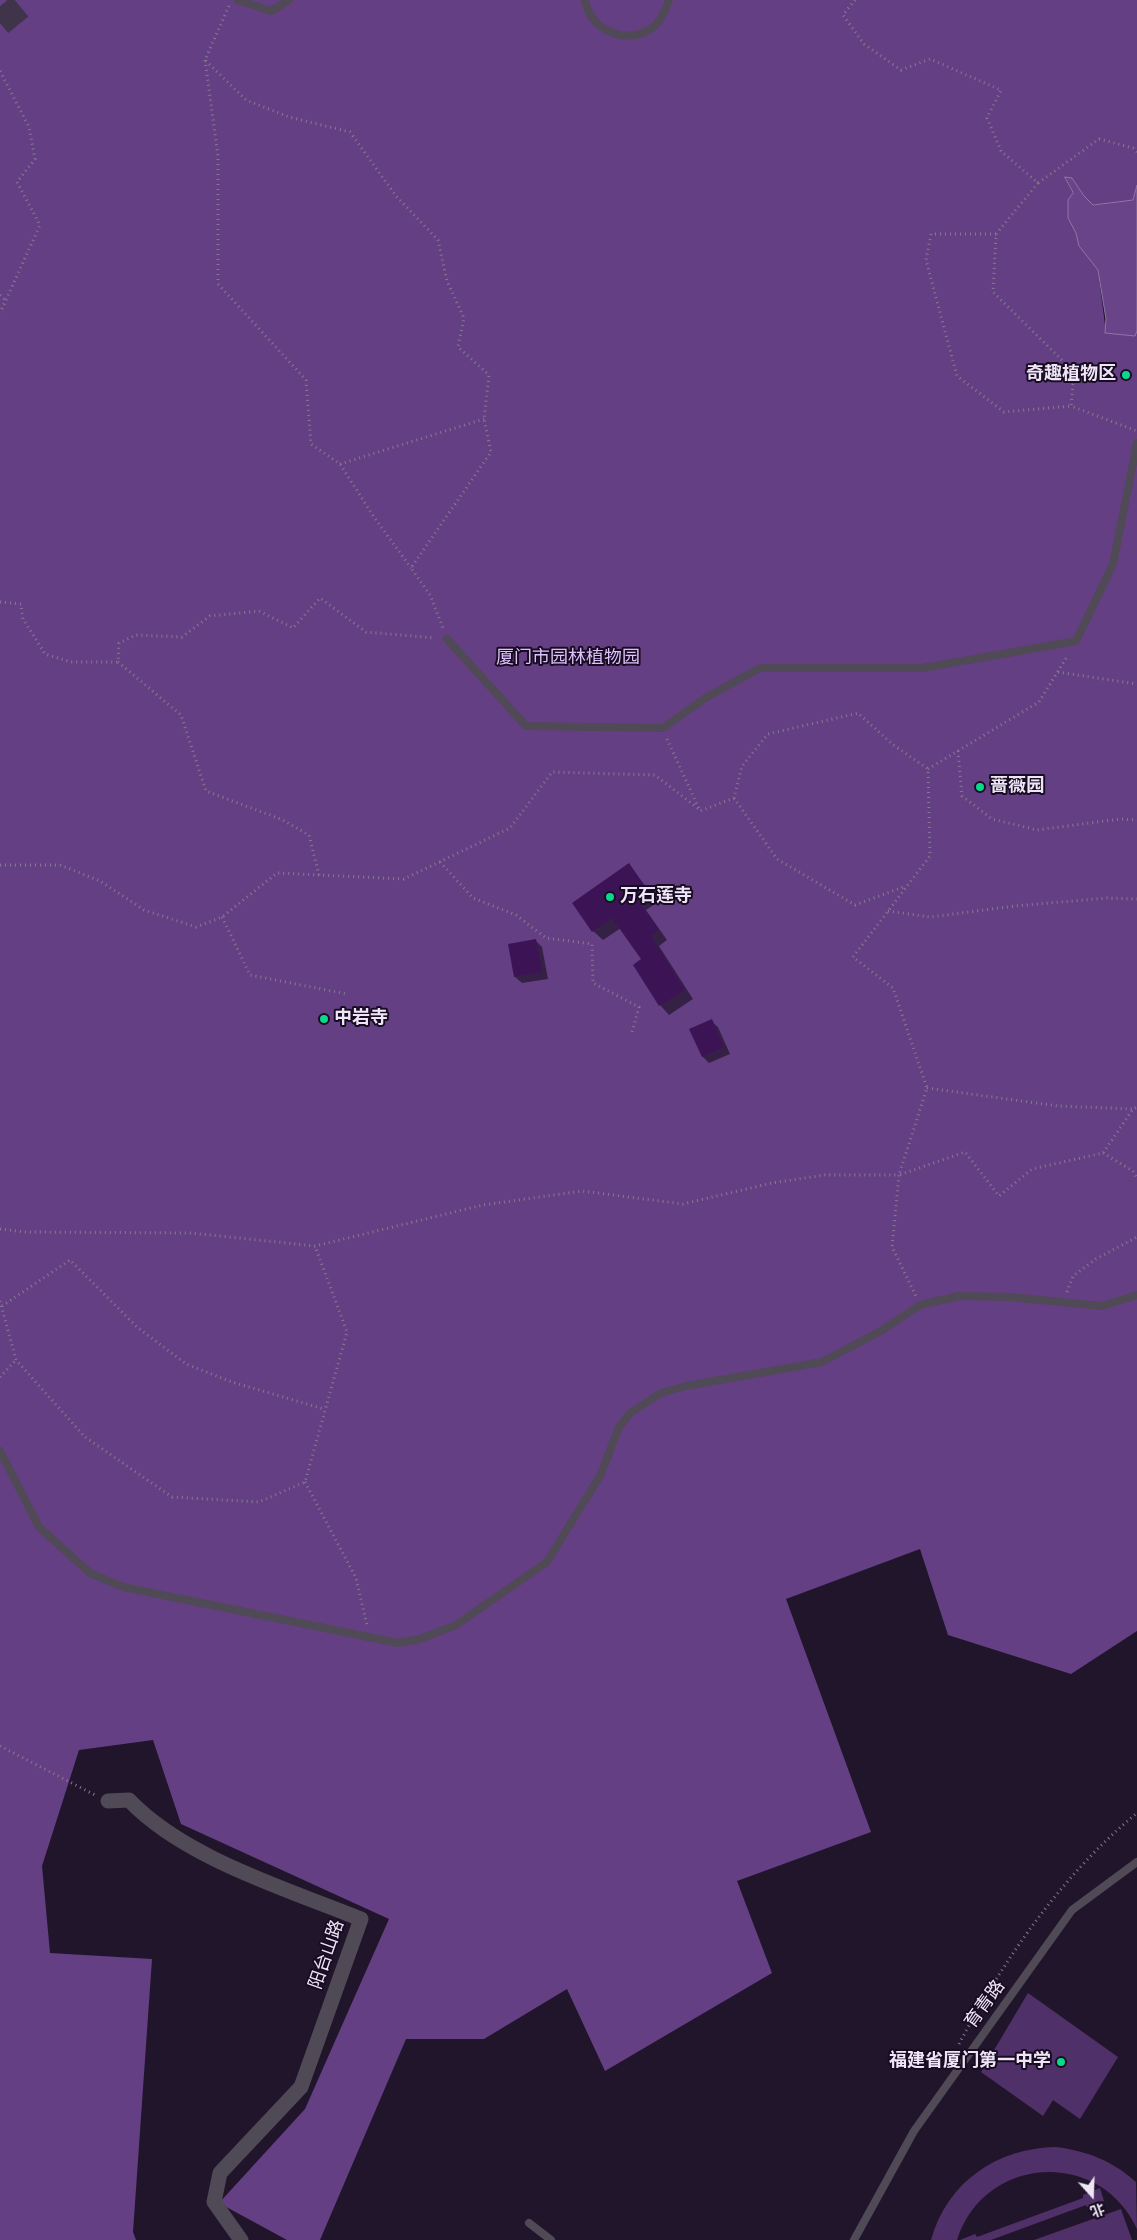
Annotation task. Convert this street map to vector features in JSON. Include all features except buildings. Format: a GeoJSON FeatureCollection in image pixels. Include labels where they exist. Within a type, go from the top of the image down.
{"type":"FeatureCollection","features":[{"type":"Feature","properties":{"kind":"street","name":"阳台山路"},"geometry":{"type":"LineString","coordinates":[[108,1801],[129,1800],[143,1814],[184,1843],[228,1864],[361,1919],[301,2087],[220,2173],[214,2202],[241,2240]]}},
{"type":"Feature","properties":{"kind":"lane"},"geometry":{"type":"LineString","coordinates":[[238,0],[271,11],[289,0]]}},
{"type":"Feature","properties":{"kind":"lane"},"geometry":{"type":"LineString","coordinates":[[585,0],[586,8],[602,29],[619,36],[647,31],[660,21],[669,0]]}},
{"type":"Feature","properties":{"kind":"lane"},"geometry":{"type":"LineString","coordinates":[[448,639],[526,726],[663,728],[707,697],[760,668],[922,668],[1076,641],[1113,564],[1137,444]]}},
{"type":"Feature","properties":{"kind":"lane"},"geometry":{"type":"LineString","coordinates":[[0,1451],[39,1527],[90,1573],[123,1587],[398,1643],[420,1639],[456,1625],[547,1562],[601,1474],[619,1427],[630,1413],[655,1396],[686,1386],[822,1362],[879,1332],[920,1305],[959,1296],[1010,1296],[1102,1306],[1137,1295]]}},
{"type":"Feature","properties":{"kind":"lane","name":"育青路"},"geometry":{"type":"LineString","coordinates":[[854,2240],[914,2132],[1072,1910],[1137,1862]]}},
{"type":"Feature","properties":{"kind":"lane"},"geometry":{"type":"LineString","coordinates":[[529,2224],[551,2240]]}},
{"type":"Feature","properties":{"kind":"path"},"geometry":{"type":"LineString","coordinates":[[118,662],[119,643],[136,635],[182,637],[210,616],[259,611],[293,628],[320,598],[366,632],[448,639],[430,595],[374,517],[340,464],[310,444],[306,380],[218,284],[218,156],[205,60],[231,0]]}},
{"type":"Feature","properties":{"kind":"path"},"geometry":{"type":"LineString","coordinates":[[855,0],[843,15],[864,44],[901,70],[930,59],[1001,90],[987,118],[1001,151],[1038,182]]}},
{"type":"Feature","properties":{"kind":"path"},"geometry":{"type":"LineString","coordinates":[[205,60],[246,100],[289,117],[350,132],[396,196],[438,240],[447,281],[464,318],[458,347],[489,375],[484,419],[492,452],[412,568]]}},
{"type":"Feature","properties":{"kind":"path"},"geometry":{"type":"LineString","coordinates":[[0,71],[29,127],[34,159],[17,182],[40,225],[0,313]]}},
{"type":"Feature","properties":{"kind":"path"},"geometry":{"type":"LineString","coordinates":[[1071,406],[1074,372],[993,292],[996,234],[1038,182],[1099,139],[1132,148],[1137,152]]}},
{"type":"Feature","properties":{"kind":"path"},"geometry":{"type":"LineString","coordinates":[[996,234],[931,234],[926,260],[957,376],[1004,412],[1071,406],[1137,431]]}},
{"type":"Feature","properties":{"kind":"path"},"geometry":{"type":"LineString","coordinates":[[0,295],[6,301]]}},
{"type":"Feature","properties":{"kind":"path"},"geometry":{"type":"LineString","coordinates":[[340,464],[484,419]]}},
{"type":"Feature","properties":{"kind":"path"},"geometry":{"type":"LineString","coordinates":[[0,602],[21,604],[23,619],[45,654],[71,662],[118,662],[181,715],[206,791],[284,820],[309,835],[319,875]]}},
{"type":"Feature","properties":{"kind":"path"},"geometry":{"type":"LineString","coordinates":[[928,769],[1039,702],[1076,641]]}},
{"type":"Feature","properties":{"kind":"path"},"geometry":{"type":"LineString","coordinates":[[1058,672],[1137,684]]}},
{"type":"Feature","properties":{"kind":"path"},"geometry":{"type":"LineString","coordinates":[[908,886],[854,905],[777,858],[734,798],[742,766],[768,734],[858,712],[892,744],[928,769]]}},
{"type":"Feature","properties":{"kind":"path"},"geometry":{"type":"LineString","coordinates":[[663,728],[700,811]]}},
{"type":"Feature","properties":{"kind":"path"},"geometry":{"type":"LineString","coordinates":[[958,751],[962,796],[992,819],[1037,830],[1120,818],[1137,820]]}},
{"type":"Feature","properties":{"kind":"path"},"geometry":{"type":"LineString","coordinates":[[920,1305],[892,1247],[899,1175],[927,1088],[893,988],[853,957],[930,856],[928,769]]}},
{"type":"Feature","properties":{"kind":"path"},"geometry":{"type":"LineString","coordinates":[[0,865],[60,865],[100,881],[144,910],[196,927],[222,917],[277,873],[404,879],[510,828],[552,772],[654,776],[700,811]]}},
{"type":"Feature","properties":{"kind":"path"},"geometry":{"type":"LineString","coordinates":[[700,811],[734,798]]}},
{"type":"Feature","properties":{"kind":"path"},"geometry":{"type":"LineString","coordinates":[[440,862],[473,898],[516,915],[546,938],[592,944],[593,982],[639,1007],[632,1032]]}},
{"type":"Feature","properties":{"kind":"path"},"geometry":{"type":"LineString","coordinates":[[888,911],[930,917],[1015,906],[1106,898],[1137,899]]}},
{"type":"Feature","properties":{"kind":"path"},"geometry":{"type":"LineString","coordinates":[[222,917],[250,975],[347,994]]}},
{"type":"Feature","properties":{"kind":"path"},"geometry":{"type":"LineString","coordinates":[[927,1088],[1058,1106],[1135,1108]]}},
{"type":"Feature","properties":{"kind":"path"},"geometry":{"type":"LineString","coordinates":[[0,1229],[25,1232],[191,1233],[315,1246],[483,1205],[582,1191],[683,1204],[772,1183],[825,1175],[899,1175],[965,1152],[998,1196],[1032,1169],[1104,1153],[1135,1108]]}},
{"type":"Feature","properties":{"kind":"path"},"geometry":{"type":"LineString","coordinates":[[1104,1153],[1133,1171],[1137,1178]]}},
{"type":"Feature","properties":{"kind":"path"},"geometry":{"type":"LineString","coordinates":[[1062,1302],[1073,1276],[1096,1260],[1137,1237]]}},
{"type":"Feature","properties":{"kind":"path"},"geometry":{"type":"LineString","coordinates":[[315,1246],[347,1332],[305,1482],[356,1578],[370,1637]]}},
{"type":"Feature","properties":{"kind":"path"},"geometry":{"type":"LineString","coordinates":[[2,1306],[70,1260],[137,1327],[186,1364],[232,1382],[324,1409]]}},
{"type":"Feature","properties":{"kind":"path"},"geometry":{"type":"LineString","coordinates":[[0,1301],[16,1360],[85,1437],[172,1497],[259,1502],[305,1482]]}},
{"type":"Feature","properties":{"kind":"path"},"geometry":{"type":"LineString","coordinates":[[0,1377],[16,1360]]}},
{"type":"Feature","properties":{"kind":"path"},"geometry":{"type":"LineString","coordinates":[[0,1746],[108,1801]]}},
{"type":"Feature","properties":{"kind":"shaded area"},"geometry":{"type":"Polygon","coordinates":[[[1065,177],[1072,178],[1084,196],[1093,205],[1133,200],[1137,185],[1137,331],[1135,336],[1105,333],[1106,319],[1098,270],[1079,246],[1076,233],[1068,218],[1068,200],[1073,193],[1065,177]]]}},
{"type":"Feature","properties":{"kind":"shaded area"},"geometry":{"type":"Polygon","coordinates":[[[1028,1993],[1118,2057],[1080,2119],[1053,2100],[1043,2116],[981,2072],[1028,1993]]]}},
{"type":"Feature","properties":{"kind":"shaded area"},"geometry":{"type":"Polygon","coordinates":[[[1056,2147],[1078,2151],[1099,2158],[1118,2168],[1136,2182],[1137,2229],[1120,2203],[1097,2185],[1071,2174],[1043,2172],[1016,2178],[991,2191],[971,2212],[957,2240],[931,2240],[939,2219],[949,2201],[962,2185],[977,2172],[1014,2154],[1034,2149],[1056,2147]]]}},
{"type":"Feature","properties":{"kind":"shaded area"},"geometry":{"type":"Polygon","coordinates":[[[1100,2188],[1104,2201],[1087,2207],[1086,2205],[991,2240],[960,2240],[975,2234],[977,2237],[1083,2198],[1083,2195],[1100,2188]]]}},
{"type":"Feature","properties":{"kind":"shaded area"},"geometry":{"type":"Polygon","coordinates":[[[1121,2209],[1132,2240],[1034,2240],[1121,2209]]]}},
{"type":"Feature","properties":{"kind":"green space","name":"厦门市园林植物园"},"geometry":{"type":"Polygon","coordinates":[[[0,0],[1137,0],[1137,185],[1133,200],[1093,205],[1084,196],[1072,178],[1065,178],[1073,193],[1068,218],[1076,233],[1079,246],[1098,270],[1106,333],[1134,336],[1137,331],[1137,1631],[1071,1674],[948,1635],[920,1549],[786,1599],[871,1832],[737,1881],[772,1973],[605,2071],[567,1989],[484,2039],[406,2039],[320,2240],[287,2240],[219,2203],[305,2109],[389,1919],[181,1824],[153,1740],[79,1750],[42,1866],[50,1953],[152,1959],[133,2232],[136,2240],[0,2240],[0,0]]]}},
{"type":"Feature","properties":{"kind":"tunnel"},"geometry":{"type":"LineString","coordinates":[[0,23],[28,0]]}},
{"type":"Feature","properties":{"kind":"place","name":"奇趣植物区"},"geometry":{"type":"Point","coordinates":[1126,375]}},
{"type":"Feature","properties":{"kind":"place","name":"蔷薇园"},"geometry":{"type":"Point","coordinates":[980,787]}},
{"type":"Feature","properties":{"kind":"place","name":"万石莲寺"},"geometry":{"type":"Point","coordinates":[610,897]}},
{"type":"Feature","properties":{"kind":"place","name":"中岩寺"},"geometry":{"type":"Point","coordinates":[324,1019]}},
{"type":"Feature","properties":{"kind":"place","name":"福建省厦门第一中学"},"geometry":{"type":"Point","coordinates":[1061,2062]}}]}
